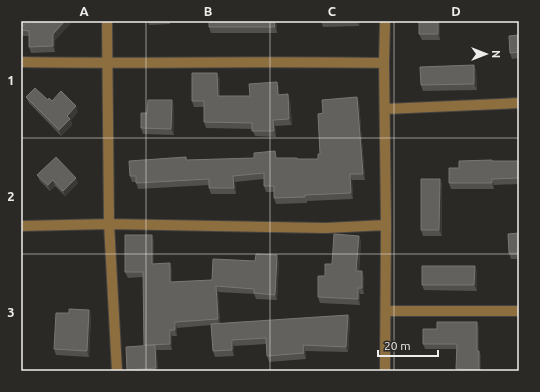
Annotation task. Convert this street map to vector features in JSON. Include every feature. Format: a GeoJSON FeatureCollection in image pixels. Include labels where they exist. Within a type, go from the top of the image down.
{"type":"FeatureCollection","features":[{"type":"Feature","properties":{"kind":"street"},"geometry":{"type":"LineString","coordinates":[[108,21],[109,224],[117,371]]}},
{"type":"Feature","properties":{"kind":"street"},"geometry":{"type":"LineString","coordinates":[[385,21],[385,371]]}},
{"type":"Feature","properties":{"kind":"street"},"geometry":{"type":"LineString","coordinates":[[21,62],[384,63]]}},
{"type":"Feature","properties":{"kind":"street"},"geometry":{"type":"LineString","coordinates":[[385,108],[519,103]]}},
{"type":"Feature","properties":{"kind":"street"},"geometry":{"type":"LineString","coordinates":[[21,226],[109,224],[326,228],[386,225]]}},
{"type":"Feature","properties":{"kind":"street"},"geometry":{"type":"LineString","coordinates":[[386,311],[519,311]]}},
{"type":"Feature","properties":{"kind":"building"},"geometry":{"type":"Polygon","coordinates":[[[21,21],[23,21],[23,26],[27,21],[65,21],[53,34],[53,46],[29,47],[29,31],[21,30],[21,21]]]}},
{"type":"Feature","properties":{"kind":"building"},"geometry":{"type":"Polygon","coordinates":[[[209,21],[274,21],[275,27],[209,27],[209,21]]]}},
{"type":"Feature","properties":{"kind":"building"},"geometry":{"type":"Polygon","coordinates":[[[419,21],[438,21],[438,34],[419,34],[419,21]]]}},
{"type":"Feature","properties":{"kind":"building"},"geometry":{"type":"Polygon","coordinates":[[[519,35],[519,52],[510,53],[509,36],[519,35]]]}},
{"type":"Feature","properties":{"kind":"building"},"geometry":{"type":"Polygon","coordinates":[[[474,65],[474,84],[421,85],[420,67],[474,65]]]}},
{"type":"Feature","properties":{"kind":"building"},"geometry":{"type":"Polygon","coordinates":[[[192,73],[217,73],[218,96],[250,96],[249,84],[277,82],[278,95],[288,94],[289,119],[273,120],[274,131],[252,131],[252,123],[204,122],[204,101],[192,101],[192,73]]]}},
{"type":"Feature","properties":{"kind":"building"},"geometry":{"type":"Polygon","coordinates":[[[35,88],[48,100],[49,98],[52,101],[61,91],[76,106],[67,116],[70,119],[59,130],[26,97],[35,88]]]}},
{"type":"Feature","properties":{"kind":"building"},"geometry":{"type":"Polygon","coordinates":[[[357,97],[363,174],[350,174],[351,193],[274,198],[274,186],[264,186],[264,173],[233,176],[234,188],[209,188],[209,179],[136,183],[136,176],[130,176],[129,161],[186,157],[186,160],[254,158],[254,153],[275,151],[276,158],[318,159],[318,154],[320,154],[318,114],[323,113],[322,100],[357,97]]]}},
{"type":"Feature","properties":{"kind":"building"},"geometry":{"type":"Polygon","coordinates":[[[148,100],[172,100],[171,129],[141,128],[141,113],[147,113],[148,100]]]}},
{"type":"Feature","properties":{"kind":"building"},"geometry":{"type":"Polygon","coordinates":[[[56,157],[76,178],[63,191],[53,180],[48,185],[37,175],[56,157]]]}},
{"type":"Feature","properties":{"kind":"building"},"geometry":{"type":"Polygon","coordinates":[[[459,161],[519,161],[519,178],[492,179],[492,183],[449,183],[449,168],[459,168],[459,161]]]}},
{"type":"Feature","properties":{"kind":"building"},"geometry":{"type":"Polygon","coordinates":[[[421,179],[440,179],[439,230],[421,230],[421,179]]]}},
{"type":"Feature","properties":{"kind":"building"},"geometry":{"type":"Polygon","coordinates":[[[519,233],[519,253],[509,253],[508,234],[519,233]]]}},
{"type":"Feature","properties":{"kind":"building"},"geometry":{"type":"Polygon","coordinates":[[[334,234],[359,236],[356,271],[362,271],[362,288],[358,288],[358,299],[318,297],[318,276],[325,276],[325,264],[332,264],[334,234]]]}},
{"type":"Feature","properties":{"kind":"building"},"geometry":{"type":"Polygon","coordinates":[[[125,235],[152,235],[152,264],[170,263],[170,282],[212,280],[213,259],[255,261],[256,254],[277,255],[275,295],[254,293],[254,289],[216,286],[218,319],[175,322],[175,330],[170,330],[170,344],[144,345],[143,272],[125,272],[125,235]]]}},
{"type":"Feature","properties":{"kind":"building"},"geometry":{"type":"Polygon","coordinates":[[[422,266],[475,266],[474,285],[422,285],[422,266]]]}},
{"type":"Feature","properties":{"kind":"building"},"geometry":{"type":"Polygon","coordinates":[[[69,309],[89,310],[87,351],[54,349],[56,313],[69,313],[69,309]]]}},
{"type":"Feature","properties":{"kind":"building"},"geometry":{"type":"Polygon","coordinates":[[[348,315],[346,347],[303,345],[304,353],[267,356],[266,338],[232,340],[232,350],[213,351],[211,324],[348,315]]]}},
{"type":"Feature","properties":{"kind":"building"},"geometry":{"type":"Polygon","coordinates":[[[437,322],[477,322],[477,351],[479,351],[479,370],[456,369],[457,344],[423,344],[423,329],[437,329],[437,322]]]}},
{"type":"Feature","properties":{"kind":"building"},"geometry":{"type":"Polygon","coordinates":[[[155,345],[156,368],[127,370],[126,347],[155,345]]]}}]}
